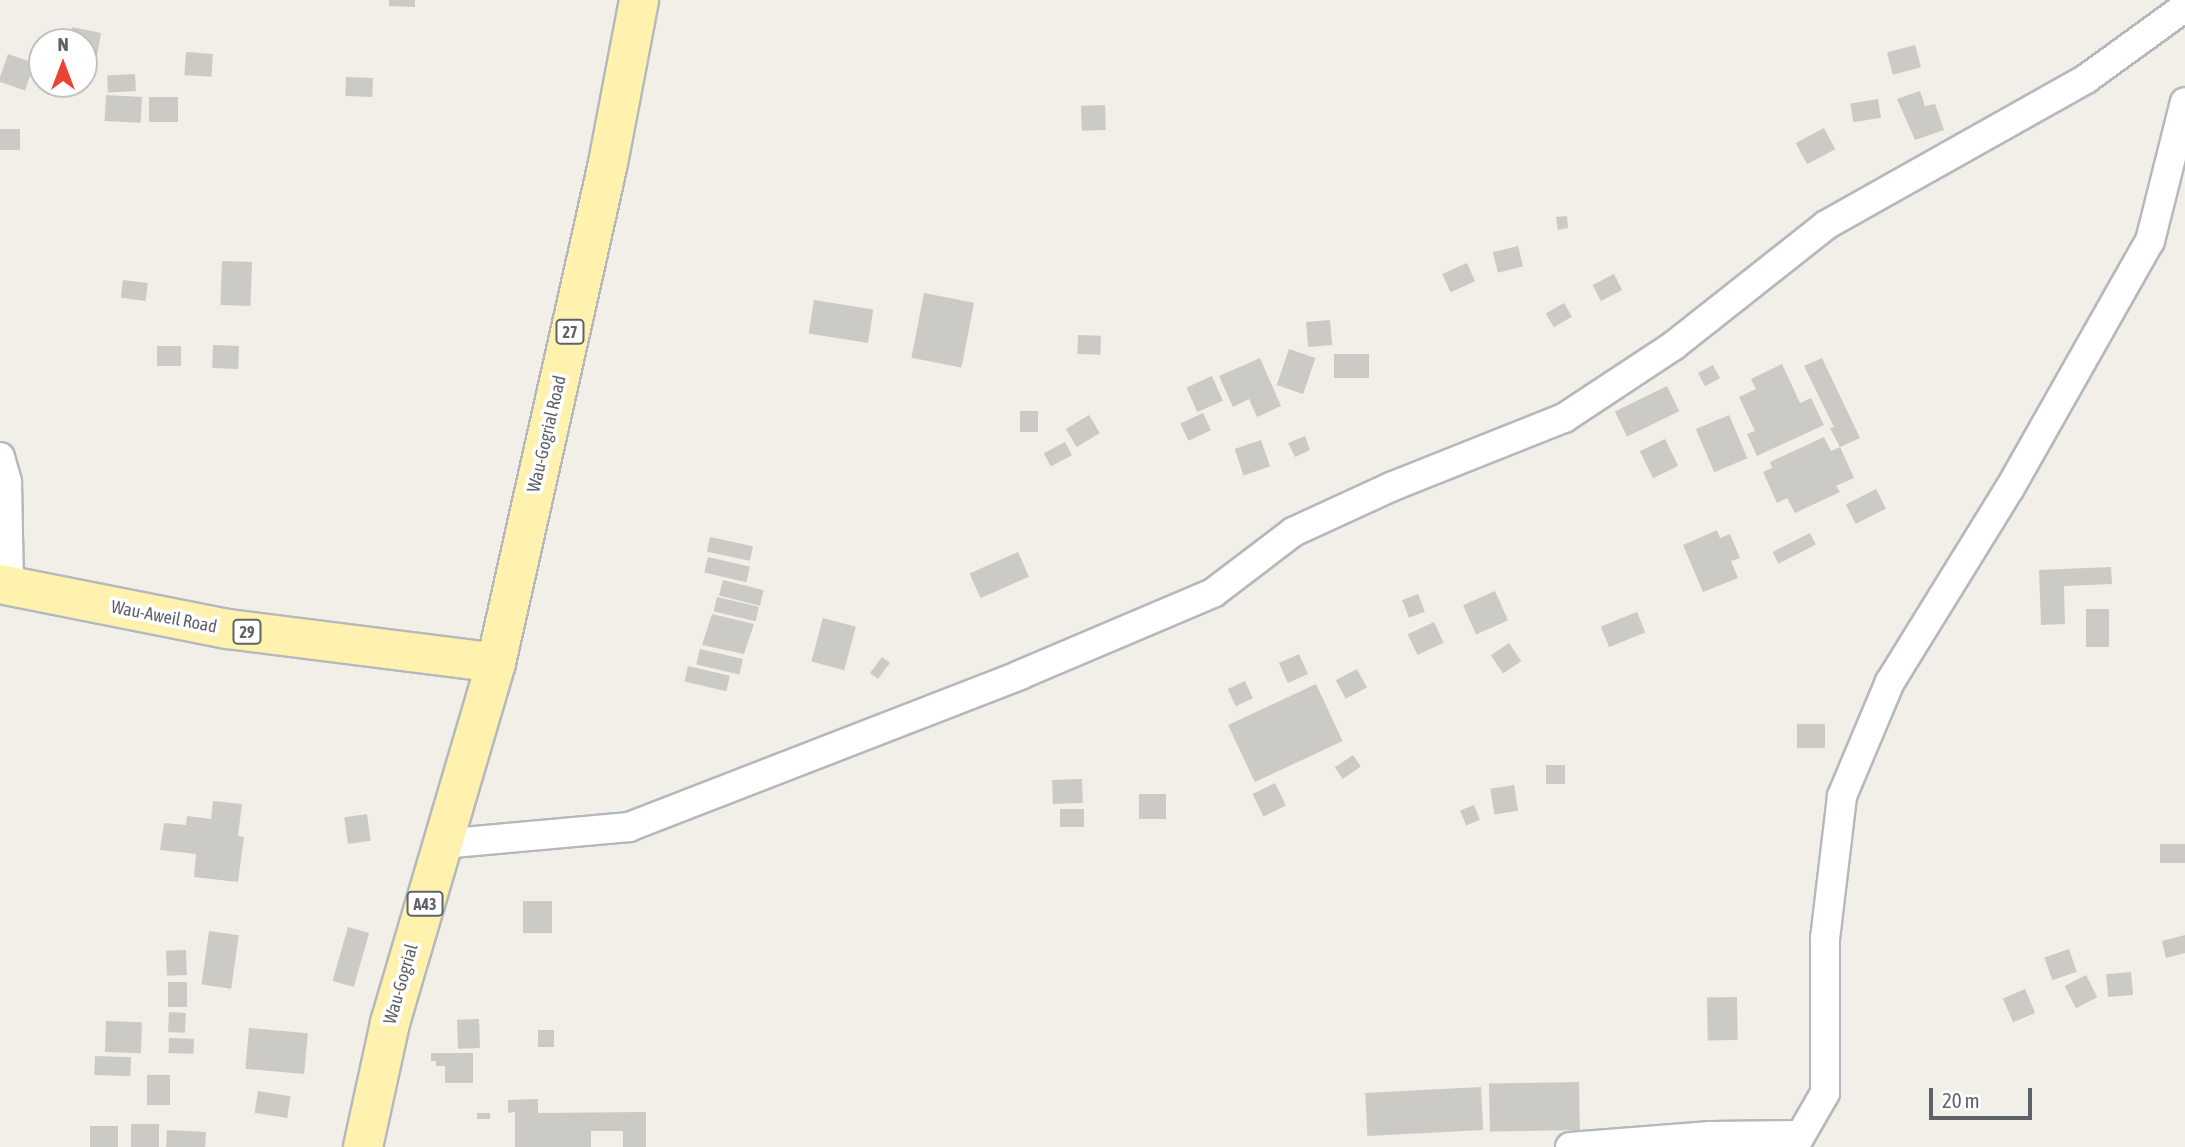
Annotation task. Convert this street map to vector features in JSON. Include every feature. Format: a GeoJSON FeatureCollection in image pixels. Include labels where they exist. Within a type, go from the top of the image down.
{"type":"FeatureCollection","features":[{"type":"Feature","properties":{"kind":"main road","name":"Wau-Gogrial Road"},"geometry":{"type":"LineString","coordinates":[[496,663],[608,163],[639,0]]}},
{"type":"Feature","properties":{"kind":"main road","name":"Wau-Aweil Road"},"geometry":{"type":"LineString","coordinates":[[4,585],[228,629],[496,663]]}},
{"type":"Feature","properties":{"kind":"main road","name":"Wau-Gogrial"},"geometry":{"type":"LineString","coordinates":[[363,1147],[390,1023],[496,663]]}},
{"type":"Feature","properties":{"kind":"street"},"geometry":{"type":"LineString","coordinates":[[442,844],[629,827],[1020,675],[1213,593],[1293,532],[1393,486],[1564,418],[1673,346],[1826,225],[2087,79],[2185,7]]}},
{"type":"Feature","properties":{"kind":"street"},"geometry":{"type":"LineString","coordinates":[[1570,1147],[1711,1136],[1797,1141],[1825,1093],[1825,939],[1842,796],[1890,682],[2010,488],[2150,241],[2185,102]]}},
{"type":"Feature","properties":{"kind":"street"},"geometry":{"type":"LineString","coordinates":[[0,457],[7,482],[4,585]]}},
{"type":"Feature","properties":{"kind":"building"},"geometry":{"type":"Polygon","coordinates":[[[389,0],[415,0],[415,7],[389,6],[389,0]]]}},
{"type":"Feature","properties":{"kind":"building"},"geometry":{"type":"Polygon","coordinates":[[[1915,45],[1921,67],[1893,75],[1887,53],[1915,45]]]}},
{"type":"Feature","properties":{"kind":"building"},"geometry":{"type":"Polygon","coordinates":[[[186,52],[213,54],[211,77],[184,75],[186,52]]]}},
{"type":"Feature","properties":{"kind":"building"},"geometry":{"type":"Polygon","coordinates":[[[8,54],[28,61],[25,91],[0,82],[8,54]]]}},
{"type":"Feature","properties":{"kind":"building"},"geometry":{"type":"Polygon","coordinates":[[[135,74],[136,91],[108,92],[107,75],[135,74]]]}},
{"type":"Feature","properties":{"kind":"building"},"geometry":{"type":"Polygon","coordinates":[[[346,77],[373,78],[372,97],[345,96],[346,77]]]}},
{"type":"Feature","properties":{"kind":"building"},"geometry":{"type":"Polygon","coordinates":[[[1920,91],[1925,106],[1935,104],[1944,130],[1915,140],[1897,99],[1920,91]]]}},
{"type":"Feature","properties":{"kind":"building"},"geometry":{"type":"Polygon","coordinates":[[[106,95],[142,97],[141,123],[105,121],[106,95]]]}},
{"type":"Feature","properties":{"kind":"building"},"geometry":{"type":"Polygon","coordinates":[[[149,97],[178,97],[178,122],[149,122],[149,97]]]}},
{"type":"Feature","properties":{"kind":"building"},"geometry":{"type":"Polygon","coordinates":[[[1878,99],[1881,118],[1853,122],[1850,103],[1878,99]]]}},
{"type":"Feature","properties":{"kind":"building"},"geometry":{"type":"Polygon","coordinates":[[[1105,105],[1106,130],[1082,131],[1081,106],[1105,105]]]}},
{"type":"Feature","properties":{"kind":"building"},"geometry":{"type":"Polygon","coordinates":[[[1824,128],[1835,149],[1807,164],[1796,143],[1824,128]]]}},
{"type":"Feature","properties":{"kind":"building"},"geometry":{"type":"Polygon","coordinates":[[[0,129],[20,129],[20,150],[0,150],[0,129]]]}},
{"type":"Feature","properties":{"kind":"building"},"geometry":{"type":"Polygon","coordinates":[[[1567,216],[1568,228],[1558,230],[1556,217],[1567,216]]]}},
{"type":"Feature","properties":{"kind":"building"},"geometry":{"type":"Polygon","coordinates":[[[1518,246],[1523,266],[1498,273],[1493,252],[1518,246]]]}},
{"type":"Feature","properties":{"kind":"building"},"geometry":{"type":"Polygon","coordinates":[[[222,261],[252,262],[250,306],[220,305],[222,261]]]}},
{"type":"Feature","properties":{"kind":"building"},"geometry":{"type":"Polygon","coordinates":[[[1467,263],[1475,281],[1450,292],[1442,274],[1467,263]]]}},
{"type":"Feature","properties":{"kind":"building"},"geometry":{"type":"Polygon","coordinates":[[[1614,274],[1622,290],[1601,301],[1593,285],[1614,274]]]}},
{"type":"Feature","properties":{"kind":"building"},"geometry":{"type":"Polygon","coordinates":[[[123,280],[148,283],[146,301],[121,298],[123,280]]]}},
{"type":"Feature","properties":{"kind":"building"},"geometry":{"type":"Polygon","coordinates":[[[924,293],[974,303],[961,368],[911,358],[924,293]]]}},
{"type":"Feature","properties":{"kind":"building"},"geometry":{"type":"Polygon","coordinates":[[[814,300],[873,309],[868,343],[809,334],[814,300]]]}},
{"type":"Feature","properties":{"kind":"building"},"geometry":{"type":"Polygon","coordinates":[[[1564,303],[1572,317],[1554,327],[1546,314],[1564,303]]]}},
{"type":"Feature","properties":{"kind":"building"},"geometry":{"type":"Polygon","coordinates":[[[1330,320],[1332,345],[1308,347],[1306,322],[1330,320]]]}},
{"type":"Feature","properties":{"kind":"building"},"geometry":{"type":"Polygon","coordinates":[[[1078,335],[1101,336],[1100,355],[1077,354],[1078,335]]]}},
{"type":"Feature","properties":{"kind":"building"},"geometry":{"type":"Polygon","coordinates":[[[213,345],[239,346],[238,369],[212,368],[213,345]]]}},
{"type":"Feature","properties":{"kind":"building"},"geometry":{"type":"Polygon","coordinates":[[[157,346],[181,346],[181,366],[157,366],[157,346]]]}},
{"type":"Feature","properties":{"kind":"building"},"geometry":{"type":"Polygon","coordinates":[[[1289,349],[1315,358],[1303,394],[1277,385],[1289,349]]]}},
{"type":"Feature","properties":{"kind":"building"},"geometry":{"type":"Polygon","coordinates":[[[1334,354],[1369,354],[1369,378],[1334,378],[1334,354]]]}},
{"type":"Feature","properties":{"kind":"building"},"geometry":{"type":"Polygon","coordinates":[[[1260,358],[1281,406],[1257,417],[1249,399],[1233,407],[1219,376],[1260,358]]]}},
{"type":"Feature","properties":{"kind":"building"},"geometry":{"type":"Polygon","coordinates":[[[1822,358],[1860,438],[1840,447],[1830,428],[1834,427],[1804,366],[1822,358]]]}},
{"type":"Feature","properties":{"kind":"building"},"geometry":{"type":"Polygon","coordinates":[[[1782,364],[1800,403],[1811,398],[1824,425],[1757,456],[1747,434],[1755,431],[1739,397],[1756,389],[1751,379],[1782,364]]]}},
{"type":"Feature","properties":{"kind":"building"},"geometry":{"type":"Polygon","coordinates":[[[1713,365],[1720,378],[1705,386],[1698,373],[1713,365]]]}},
{"type":"Feature","properties":{"kind":"building"},"geometry":{"type":"Polygon","coordinates":[[[1212,376],[1223,401],[1197,412],[1186,387],[1212,376]]]}},
{"type":"Feature","properties":{"kind":"building"},"geometry":{"type":"Polygon","coordinates":[[[1667,386],[1679,411],[1627,437],[1615,411],[1667,386]]]}},
{"type":"Feature","properties":{"kind":"building"},"geometry":{"type":"Polygon","coordinates":[[[1020,411],[1038,411],[1038,432],[1020,432],[1020,411]]]}},
{"type":"Feature","properties":{"kind":"building"},"geometry":{"type":"Polygon","coordinates":[[[1203,413],[1211,430],[1188,441],[1180,424],[1203,413]]]}},
{"type":"Feature","properties":{"kind":"building"},"geometry":{"type":"Polygon","coordinates":[[[1089,415],[1100,433],[1077,447],[1066,429],[1089,415]]]}},
{"type":"Feature","properties":{"kind":"building"},"geometry":{"type":"Polygon","coordinates":[[[1729,415],[1747,458],[1714,472],[1696,429],[1729,415]]]}},
{"type":"Feature","properties":{"kind":"building"},"geometry":{"type":"Polygon","coordinates":[[[1305,436],[1310,450],[1295,457],[1288,443],[1305,436]]]}},
{"type":"Feature","properties":{"kind":"building"},"geometry":{"type":"Polygon","coordinates":[[[1824,437],[1831,451],[1840,447],[1854,478],[1836,486],[1840,492],[1795,513],[1787,498],[1777,503],[1763,472],[1772,468],[1770,462],[1824,437]]]}},
{"type":"Feature","properties":{"kind":"building"},"geometry":{"type":"Polygon","coordinates":[[[1665,439],[1678,466],[1653,478],[1640,451],[1665,439]]]}},
{"type":"Feature","properties":{"kind":"building"},"geometry":{"type":"Polygon","coordinates":[[[1261,440],[1270,466],[1244,476],[1235,449],[1261,440]]]}},
{"type":"Feature","properties":{"kind":"building"},"geometry":{"type":"Polygon","coordinates":[[[1065,442],[1072,455],[1051,467],[1044,453],[1065,442]]]}},
{"type":"Feature","properties":{"kind":"building"},"geometry":{"type":"Polygon","coordinates":[[[1876,489],[1886,509],[1856,524],[1846,504],[1876,489]]]}},
{"type":"Feature","properties":{"kind":"building"},"geometry":{"type":"Polygon","coordinates":[[[1717,530],[1720,538],[1730,534],[1740,558],[1731,561],[1738,578],[1703,592],[1683,545],[1717,530]]]}},
{"type":"Feature","properties":{"kind":"building"},"geometry":{"type":"Polygon","coordinates":[[[1810,533],[1816,545],[1778,564],[1773,552],[1810,533]]]}},
{"type":"Feature","properties":{"kind":"building"},"geometry":{"type":"Polygon","coordinates":[[[710,537],[753,546],[750,561],[707,552],[710,537]]]}},
{"type":"Feature","properties":{"kind":"building"},"geometry":{"type":"Polygon","coordinates":[[[1018,552],[1029,577],[981,598],[970,574],[1018,552]]]}},
{"type":"Feature","properties":{"kind":"building"},"geometry":{"type":"Polygon","coordinates":[[[708,557],[750,567],[746,582],[704,573],[708,557]]]}},
{"type":"Feature","properties":{"kind":"building"},"geometry":{"type":"Polygon","coordinates":[[[2111,567],[2112,584],[2064,586],[2065,624],[2041,625],[2039,570],[2111,567]]]}},
{"type":"Feature","properties":{"kind":"building"},"geometry":{"type":"Polygon","coordinates":[[[723,580],[764,590],[760,606],[719,596],[723,580]]]}},
{"type":"Feature","properties":{"kind":"building"},"geometry":{"type":"Polygon","coordinates":[[[1495,591],[1508,620],[1476,634],[1463,605],[1495,591]]]}},
{"type":"Feature","properties":{"kind":"building"},"geometry":{"type":"Polygon","coordinates":[[[1418,594],[1425,612],[1409,618],[1402,600],[1418,594]]]}},
{"type":"Feature","properties":{"kind":"building"},"geometry":{"type":"Polygon","coordinates":[[[717,597],[759,607],[756,621],[714,612],[717,597]]]}},
{"type":"Feature","properties":{"kind":"building"},"geometry":{"type":"Polygon","coordinates":[[[2086,609],[2109,609],[2109,647],[2086,647],[2086,609]]]}},
{"type":"Feature","properties":{"kind":"building"},"geometry":{"type":"Polygon","coordinates":[[[1637,612],[1645,632],[1609,647],[1601,627],[1637,612]]]}},
{"type":"Feature","properties":{"kind":"building"},"geometry":{"type":"Polygon","coordinates":[[[712,614],[754,624],[744,654],[702,645],[712,614]]]}},
{"type":"Feature","properties":{"kind":"building"},"geometry":{"type":"Polygon","coordinates":[[[823,618],[856,627],[844,670],[811,661],[823,618]]]}},
{"type":"Feature","properties":{"kind":"building"},"geometry":{"type":"Polygon","coordinates":[[[1434,622],[1444,643],[1417,655],[1408,634],[1434,622]]]}},
{"type":"Feature","properties":{"kind":"building"},"geometry":{"type":"Polygon","coordinates":[[[1509,643],[1521,661],[1503,674],[1491,655],[1509,643]]]}},
{"type":"Feature","properties":{"kind":"building"},"geometry":{"type":"Polygon","coordinates":[[[700,649],[743,659],[739,674],[696,665],[700,649]]]}},
{"type":"Feature","properties":{"kind":"building"},"geometry":{"type":"Polygon","coordinates":[[[1299,654],[1308,674],[1288,683],[1279,663],[1299,654]]]}},
{"type":"Feature","properties":{"kind":"building"},"geometry":{"type":"Polygon","coordinates":[[[882,657],[890,663],[878,679],[870,673],[882,657]]]}},
{"type":"Feature","properties":{"kind":"building"},"geometry":{"type":"Polygon","coordinates":[[[688,666],[730,676],[726,691],[684,682],[688,666]]]}},
{"type":"Feature","properties":{"kind":"building"},"geometry":{"type":"Polygon","coordinates":[[[1357,669],[1367,688],[1346,699],[1336,680],[1357,669]]]}},
{"type":"Feature","properties":{"kind":"building"},"geometry":{"type":"Polygon","coordinates":[[[1245,681],[1253,698],[1236,706],[1228,689],[1245,681]]]}},
{"type":"Feature","properties":{"kind":"building"},"geometry":{"type":"Polygon","coordinates":[[[1316,684],[1343,741],[1255,782],[1228,725],[1316,684]]]}},
{"type":"Feature","properties":{"kind":"building"},"geometry":{"type":"Polygon","coordinates":[[[1797,724],[1825,724],[1825,748],[1797,748],[1797,724]]]}},
{"type":"Feature","properties":{"kind":"building"},"geometry":{"type":"Polygon","coordinates":[[[1353,755],[1361,767],[1343,779],[1335,767],[1353,755]]]}},
{"type":"Feature","properties":{"kind":"building"},"geometry":{"type":"Polygon","coordinates":[[[1546,765],[1565,765],[1565,784],[1546,784],[1546,765]]]}},
{"type":"Feature","properties":{"kind":"building"},"geometry":{"type":"Polygon","coordinates":[[[1082,779],[1083,803],[1053,804],[1052,780],[1082,779]]]}},
{"type":"Feature","properties":{"kind":"building"},"geometry":{"type":"Polygon","coordinates":[[[1275,783],[1286,805],[1263,816],[1253,794],[1275,783]]]}},
{"type":"Feature","properties":{"kind":"building"},"geometry":{"type":"Polygon","coordinates":[[[1514,785],[1518,811],[1494,814],[1490,789],[1514,785]]]}},
{"type":"Feature","properties":{"kind":"building"},"geometry":{"type":"Polygon","coordinates":[[[1139,794],[1166,794],[1166,819],[1139,819],[1139,794]]]}},
{"type":"Feature","properties":{"kind":"building"},"geometry":{"type":"Polygon","coordinates":[[[213,801],[242,804],[238,836],[244,837],[238,882],[194,877],[196,854],[160,850],[164,823],[186,825],[187,816],[211,819],[213,801]]]}},
{"type":"Feature","properties":{"kind":"building"},"geometry":{"type":"Polygon","coordinates":[[[1474,805],[1480,820],[1466,825],[1460,811],[1474,805]]]}},
{"type":"Feature","properties":{"kind":"building"},"geometry":{"type":"Polygon","coordinates":[[[1060,809],[1084,809],[1084,827],[1060,827],[1060,809]]]}},
{"type":"Feature","properties":{"kind":"building"},"geometry":{"type":"Polygon","coordinates":[[[367,814],[371,841],[348,844],[344,817],[367,814]]]}},
{"type":"Feature","properties":{"kind":"building"},"geometry":{"type":"Polygon","coordinates":[[[2160,844],[2185,844],[2185,863],[2160,863],[2160,844]]]}},
{"type":"Feature","properties":{"kind":"building"},"geometry":{"type":"Polygon","coordinates":[[[523,901],[552,901],[552,933],[523,933],[523,901]]]}},
{"type":"Feature","properties":{"kind":"building"},"geometry":{"type":"Polygon","coordinates":[[[348,927],[369,933],[354,987],[333,981],[348,927]]]}},
{"type":"Feature","properties":{"kind":"building"},"geometry":{"type":"Polygon","coordinates":[[[209,931],[239,935],[231,989],[201,984],[209,931]]]}},
{"type":"Feature","properties":{"kind":"building"},"geometry":{"type":"Polygon","coordinates":[[[2185,935],[2185,953],[2166,958],[2162,941],[2185,935]]]}},
{"type":"Feature","properties":{"kind":"building"},"geometry":{"type":"Polygon","coordinates":[[[2069,949],[2077,972],[2052,980],[2044,957],[2069,949]]]}},
{"type":"Feature","properties":{"kind":"building"},"geometry":{"type":"Polygon","coordinates":[[[186,950],[187,975],[167,976],[166,951],[186,950]]]}},
{"type":"Feature","properties":{"kind":"building"},"geometry":{"type":"Polygon","coordinates":[[[2131,972],[2133,995],[2108,997],[2106,974],[2131,972]]]}},
{"type":"Feature","properties":{"kind":"building"},"geometry":{"type":"Polygon","coordinates":[[[2086,975],[2097,997],[2076,1008],[2065,986],[2086,975]]]}},
{"type":"Feature","properties":{"kind":"building"},"geometry":{"type":"Polygon","coordinates":[[[168,982],[187,982],[187,1007],[168,1007],[168,982]]]}},
{"type":"Feature","properties":{"kind":"building"},"geometry":{"type":"Polygon","coordinates":[[[2025,989],[2035,1013],[2013,1022],[2003,998],[2025,989]]]}},
{"type":"Feature","properties":{"kind":"building"},"geometry":{"type":"Polygon","coordinates":[[[1737,997],[1738,1040],[1708,1041],[1707,998],[1737,997]]]}},
{"type":"Feature","properties":{"kind":"building"},"geometry":{"type":"Polygon","coordinates":[[[169,1012],[186,1013],[185,1033],[168,1032],[169,1012]]]}},
{"type":"Feature","properties":{"kind":"building"},"geometry":{"type":"Polygon","coordinates":[[[479,1019],[480,1048],[458,1049],[457,1020],[479,1019]]]}},
{"type":"Feature","properties":{"kind":"building"},"geometry":{"type":"Polygon","coordinates":[[[106,1021],[142,1022],[141,1053],[105,1052],[106,1021]]]}},
{"type":"Feature","properties":{"kind":"building"},"geometry":{"type":"Polygon","coordinates":[[[249,1028],[308,1033],[304,1074],[245,1069],[249,1028]]]}},
{"type":"Feature","properties":{"kind":"building"},"geometry":{"type":"Polygon","coordinates":[[[538,1030],[554,1030],[554,1047],[538,1047],[538,1030]]]}},
{"type":"Feature","properties":{"kind":"building"},"geometry":{"type":"Polygon","coordinates":[[[169,1038],[194,1039],[193,1054],[168,1053],[169,1038]]]}},
{"type":"Feature","properties":{"kind":"building"},"geometry":{"type":"Polygon","coordinates":[[[431,1053],[473,1053],[473,1083],[445,1083],[445,1066],[436,1066],[436,1061],[431,1061],[431,1053]]]}},
{"type":"Feature","properties":{"kind":"building"},"geometry":{"type":"Polygon","coordinates":[[[95,1056],[131,1057],[130,1076],[94,1075],[95,1056]]]}},
{"type":"Feature","properties":{"kind":"building"},"geometry":{"type":"Polygon","coordinates":[[[147,1075],[170,1075],[170,1105],[147,1105],[147,1075]]]}},
{"type":"Feature","properties":{"kind":"building"},"geometry":{"type":"Polygon","coordinates":[[[1579,1082],[1580,1130],[1490,1132],[1489,1084],[1579,1082]]]}},
{"type":"Feature","properties":{"kind":"building"},"geometry":{"type":"Polygon","coordinates":[[[1481,1087],[1483,1130],[1367,1136],[1365,1093],[1481,1087]]]}},
{"type":"Feature","properties":{"kind":"building"},"geometry":{"type":"Polygon","coordinates":[[[258,1091],[291,1096],[287,1118],[255,1113],[258,1091]]]}},
{"type":"Feature","properties":{"kind":"building"},"geometry":{"type":"Polygon","coordinates":[[[538,1099],[538,1113],[646,1112],[646,1147],[623,1147],[623,1131],[591,1131],[591,1147],[515,1147],[515,1112],[508,1113],[508,1100],[538,1099]]]}},
{"type":"Feature","properties":{"kind":"building"},"geometry":{"type":"Polygon","coordinates":[[[477,1113],[490,1113],[490,1119],[477,1119],[477,1113]]]}},
{"type":"Feature","properties":{"kind":"building"},"geometry":{"type":"Polygon","coordinates":[[[131,1124],[159,1124],[159,1147],[131,1147],[131,1124]]]}},
{"type":"Feature","properties":{"kind":"building"},"geometry":{"type":"Polygon","coordinates":[[[90,1126],[118,1126],[118,1147],[90,1147],[90,1126]]]}},
{"type":"Feature","properties":{"kind":"building"},"geometry":{"type":"Polygon","coordinates":[[[167,1130],[206,1132],[205,1147],[166,1147],[167,1130]]]}}]}
